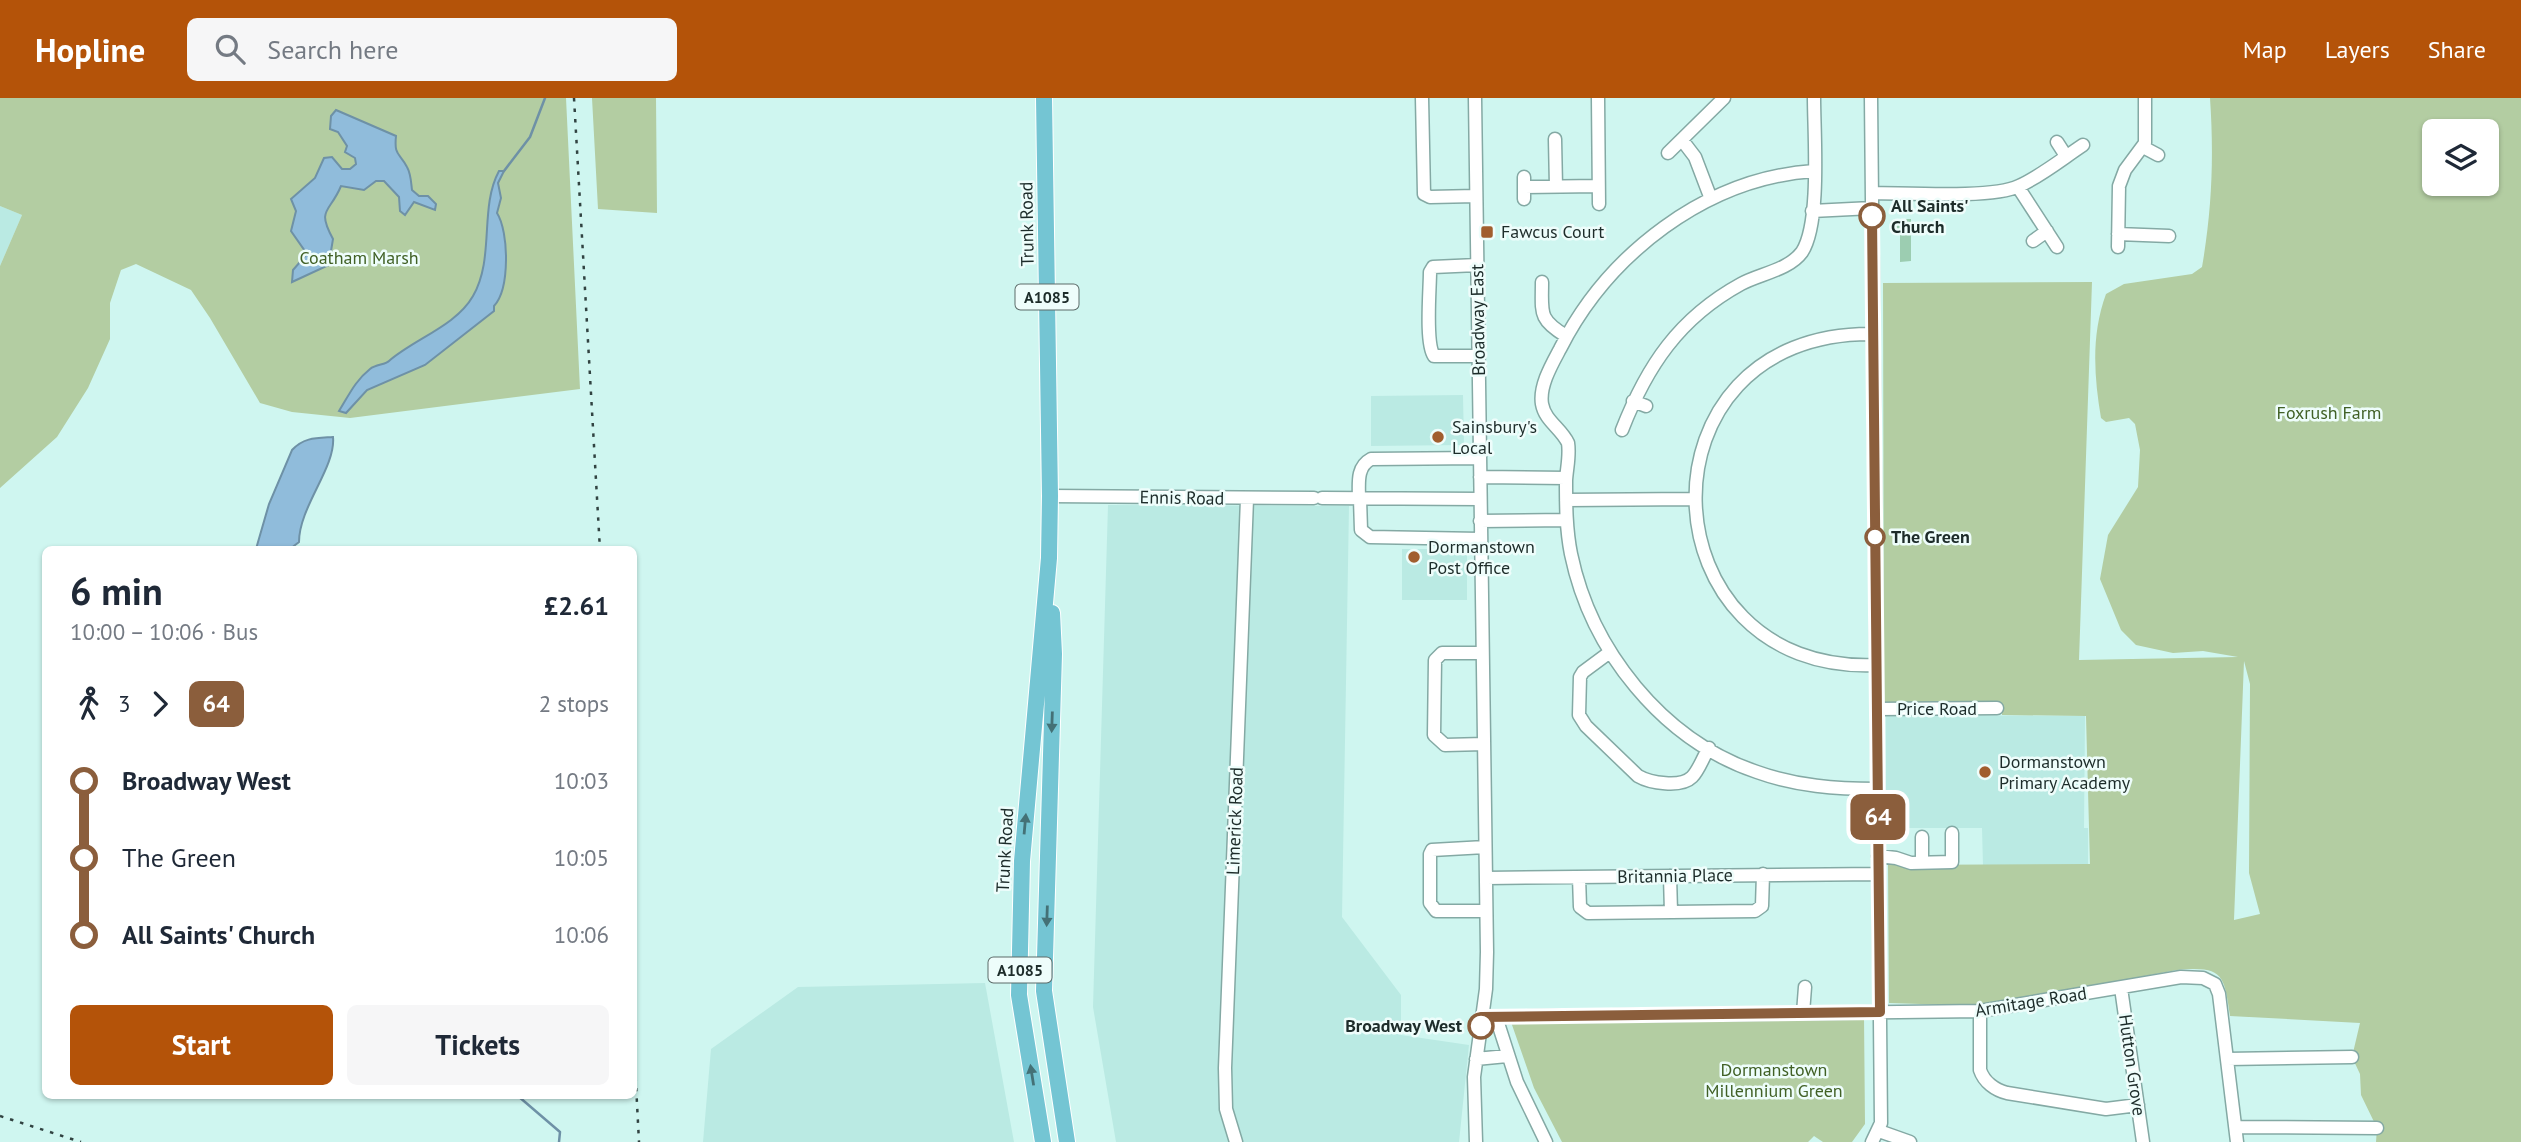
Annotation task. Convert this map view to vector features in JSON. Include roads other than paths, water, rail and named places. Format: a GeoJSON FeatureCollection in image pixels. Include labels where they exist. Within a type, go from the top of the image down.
{"type":"FeatureCollection","features":[{"type":"Feature","properties":{"kind":"main road","name":"Trunk Road"},"geometry":{"type":"LineString","coordinates":[[1043,1142],[1020,995],[1022,861],[1049,558],[1051,496],[1044,98]]}},
{"type":"Feature","properties":{"kind":"main road","name":"Trunk Road"},"geometry":{"type":"LineString","coordinates":[[1049,558],[1054,654],[1045,991],[1067,1142]]}},
{"type":"Feature","properties":{"kind":"street"},"geometry":{"type":"LineString","coordinates":[[1422,98],[1424,194],[1430,197],[1476,196]]}},
{"type":"Feature","properties":{"kind":"street","name":"Broadway East"},"geometry":{"type":"LineString","coordinates":[[1475,98],[1479,458]]}},
{"type":"Feature","properties":{"kind":"street"},"geometry":{"type":"LineString","coordinates":[[1598,98],[1599,204]]}},
{"type":"Feature","properties":{"kind":"street"},"geometry":{"type":"LineString","coordinates":[[1668,153],[1724,98]]}},
{"type":"Feature","properties":{"kind":"street"},"geometry":{"type":"LineString","coordinates":[[1622,430],[1633,401],[1657,359],[1679,331],[1701,310],[1752,278],[1795,260],[1805,244],[1812,211],[1814,98]]}},
{"type":"Feature","properties":{"kind":"street"},"geometry":{"type":"LineString","coordinates":[[1871,98],[1880,1012],[1876,1137],[1910,1142]]}},
{"type":"Feature","properties":{"kind":"street"},"geometry":{"type":"LineString","coordinates":[[2145,98],[2143,147],[2125,170],[2119,186],[2118,240],[2169,236]]}},
{"type":"Feature","properties":{"kind":"street"},"geometry":{"type":"LineString","coordinates":[[1799,113],[1814,113]]}},
{"type":"Feature","properties":{"kind":"street"},"geometry":{"type":"LineString","coordinates":[[1555,139],[1556,187]]}},
{"type":"Feature","properties":{"kind":"street"},"geometry":{"type":"LineString","coordinates":[[1682,140],[1695,157],[1711,200]]}},
{"type":"Feature","properties":{"kind":"street"},"geometry":{"type":"LineString","coordinates":[[2057,142],[2066,156]]}},
{"type":"Feature","properties":{"kind":"street"},"geometry":{"type":"LineString","coordinates":[[1872,192],[1992,192],[2018,187],[2083,145]]}},
{"type":"Feature","properties":{"kind":"street"},"geometry":{"type":"LineString","coordinates":[[2143,147],[2158,155]]}},
{"type":"Feature","properties":{"kind":"street"},"geometry":{"type":"LineString","coordinates":[[1814,171],[1755,181],[1711,200],[1670,224],[1622,263],[1595,292],[1566,337],[1552,365],[1542,395],[1546,415],[1568,443],[1566,520],[1571,553],[1583,594],[1594,624],[1610,652],[1654,707],[1709,748],[1754,771],[1786,781],[1829,788],[1877,789]]}},
{"type":"Feature","properties":{"kind":"street"},"geometry":{"type":"LineString","coordinates":[[1524,188],[1598,186]]}},
{"type":"Feature","properties":{"kind":"street"},"geometry":{"type":"LineString","coordinates":[[2018,187],[2057,247]]}},
{"type":"Feature","properties":{"kind":"street"},"geometry":{"type":"LineString","coordinates":[[1812,211],[1872,208]]}},
{"type":"Feature","properties":{"kind":"street"},"geometry":{"type":"LineString","coordinates":[[2033,241],[2047,232]]}},
{"type":"Feature","properties":{"kind":"street"},"geometry":{"type":"LineString","coordinates":[[1477,265],[1436,265],[1431,269],[1430,350],[1434,356],[1478,356]]}},
{"type":"Feature","properties":{"kind":"street"},"geometry":{"type":"LineString","coordinates":[[1542,282],[1543,319],[1548,326],[1566,337]]}},
{"type":"Feature","properties":{"kind":"street"},"geometry":{"type":"LineString","coordinates":[[1873,334],[1843,334],[1803,344],[1775,356],[1749,376],[1726,401],[1703,443],[1695,471],[1694,499],[1708,564],[1719,587],[1750,623],[1770,640],[1811,658],[1876,665]]}},
{"type":"Feature","properties":{"kind":"street"},"geometry":{"type":"LineString","coordinates":[[1633,401],[1646,407]]}},
{"type":"Feature","properties":{"kind":"street"},"geometry":{"type":"LineString","coordinates":[[1476,1142],[1476,1059],[1486,989],[1479,458],[1370,459],[1363,465],[1360,471],[1361,530],[1370,537],[1480,539]]}},
{"type":"Feature","properties":{"kind":"street"},"geometry":{"type":"LineString","coordinates":[[1480,477],[1566,478]]}},
{"type":"Feature","properties":{"kind":"street","name":"Ennis Road"},"geometry":{"type":"LineString","coordinates":[[1051,496],[1480,499]]}},
{"type":"Feature","properties":{"kind":"street","name":"Limerick Road"},"geometry":{"type":"LineString","coordinates":[[1236,1142],[1226,1109],[1225,1068],[1247,499]]}},
{"type":"Feature","properties":{"kind":"street"},"geometry":{"type":"LineString","coordinates":[[1566,499],[1694,499]]}},
{"type":"Feature","properties":{"kind":"street"},"geometry":{"type":"LineString","coordinates":[[1480,520],[1566,520]]}},
{"type":"Feature","properties":{"kind":"street"},"geometry":{"type":"LineString","coordinates":[[1610,652],[1580,677],[1579,715],[1586,726],[1638,776],[1649,781],[1682,782],[1691,778],[1709,748]]}},
{"type":"Feature","properties":{"kind":"street"},"geometry":{"type":"LineString","coordinates":[[1482,653],[1441,653],[1435,660],[1434,735],[1444,745],[1484,744]]}},
{"type":"Feature","properties":{"kind":"street","name":"Price Road"},"geometry":{"type":"LineString","coordinates":[[1877,709],[1997,708]]}},
{"type":"Feature","properties":{"kind":"street"},"geometry":{"type":"LineString","coordinates":[[1878,856],[1922,862],[1952,862],[1952,833]]}},
{"type":"Feature","properties":{"kind":"street"},"geometry":{"type":"LineString","coordinates":[[1922,837],[1922,862]]}},
{"type":"Feature","properties":{"kind":"street"},"geometry":{"type":"LineString","coordinates":[[1485,847],[1432,850],[1430,903],[1436,911],[1486,911]]}},
{"type":"Feature","properties":{"kind":"street"},"geometry":{"type":"LineString","coordinates":[[1578,877],[1580,907],[1584,912],[1671,912],[1759,909],[1763,901],[1763,874]]}},
{"type":"Feature","properties":{"kind":"street","name":"Britannia Place"},"geometry":{"type":"LineString","coordinates":[[1486,878],[1878,874]]}},
{"type":"Feature","properties":{"kind":"street"},"geometry":{"type":"LineString","coordinates":[[1670,876],[1671,912]]}},
{"type":"Feature","properties":{"kind":"street","name":"Armitage Road"},"geometry":{"type":"LineString","coordinates":[[1482,1017],[1980,1012],[2182,977],[2203,978],[2215,984],[2219,994],[2227,1059]]}},
{"type":"Feature","properties":{"kind":"street"},"geometry":{"type":"LineString","coordinates":[[1803,1013],[1804,987]]}},
{"type":"Feature","properties":{"kind":"street","name":"Hutton Grove"},"geometry":{"type":"LineString","coordinates":[[2121,988],[2143,1142]]}},
{"type":"Feature","properties":{"kind":"street"},"geometry":{"type":"LineString","coordinates":[[1980,1012],[1980,1070],[1987,1082],[1998,1090],[2096,1108],[2138,1105]]}},
{"type":"Feature","properties":{"kind":"street"},"geometry":{"type":"LineString","coordinates":[[1496,1017],[1507,1056],[1546,1142]]}},
{"type":"Feature","properties":{"kind":"street"},"geometry":{"type":"LineString","coordinates":[[1476,1059],[1507,1056]]}},
{"type":"Feature","properties":{"kind":"street"},"geometry":{"type":"LineString","coordinates":[[2237,1142],[2227,1059],[2352,1056]]}},
{"type":"Feature","properties":{"kind":"street"},"geometry":{"type":"LineString","coordinates":[[2236,1127],[2377,1128]]}},
{"type":"Feature","properties":{"kind":"waterway"},"geometry":{"type":"LineString","coordinates":[[504,171],[530,137],[545,98]]}},
{"type":"Feature","properties":{"kind":"waterway"},"geometry":{"type":"LineString","coordinates":[[522,1099],[560,1132],[559,1142]]}},
{"type":"Feature","properties":{"kind":"railway"},"geometry":{"type":"LineString","coordinates":[[574,98],[600,546]]}},
{"type":"Feature","properties":{"kind":"railway"},"geometry":{"type":"LineString","coordinates":[[637,1099],[639,1142]]}},
{"type":"Feature","properties":{"kind":"railway"},"geometry":{"type":"LineString","coordinates":[[0,1116],[81,1142]]}},
{"type":"Feature","properties":{"kind":"place","name":"All Saints' Church"},"geometry":{"type":"Point","coordinates":[1872,216]}},
{"type":"Feature","properties":{"kind":"place","name":"Fawcus Court"},"geometry":{"type":"Point","coordinates":[1487,232]}},
{"type":"Feature","properties":{"kind":"place","name":"Sainsbury's Local"},"geometry":{"type":"Point","coordinates":[1438,437]}},
{"type":"Feature","properties":{"kind":"place","name":"The Green"},"geometry":{"type":"Point","coordinates":[1875,537]}},
{"type":"Feature","properties":{"kind":"place","name":"Dormanstown Post Office"},"geometry":{"type":"Point","coordinates":[1414,557]}},
{"type":"Feature","properties":{"kind":"place","name":"Dormanstown Primary Academy"},"geometry":{"type":"Point","coordinates":[1985,772]}},
{"type":"Feature","properties":{"kind":"place","name":"Broadway West"},"geometry":{"type":"Point","coordinates":[1481,1026]}},
{"type":"Feature","properties":{"kind":"park label","name":"Coatham Marsh"},"geometry":{"type":"Point","coordinates":[359,258]}},
{"type":"Feature","properties":{"kind":"park label","name":"Foxrush Farm"},"geometry":{"type":"Point","coordinates":[2329,413]}},
{"type":"Feature","properties":{"kind":"park label","name":"Dormanstown Millennium Green"},"geometry":{"type":"Point","coordinates":[1774,1080]}}]}
